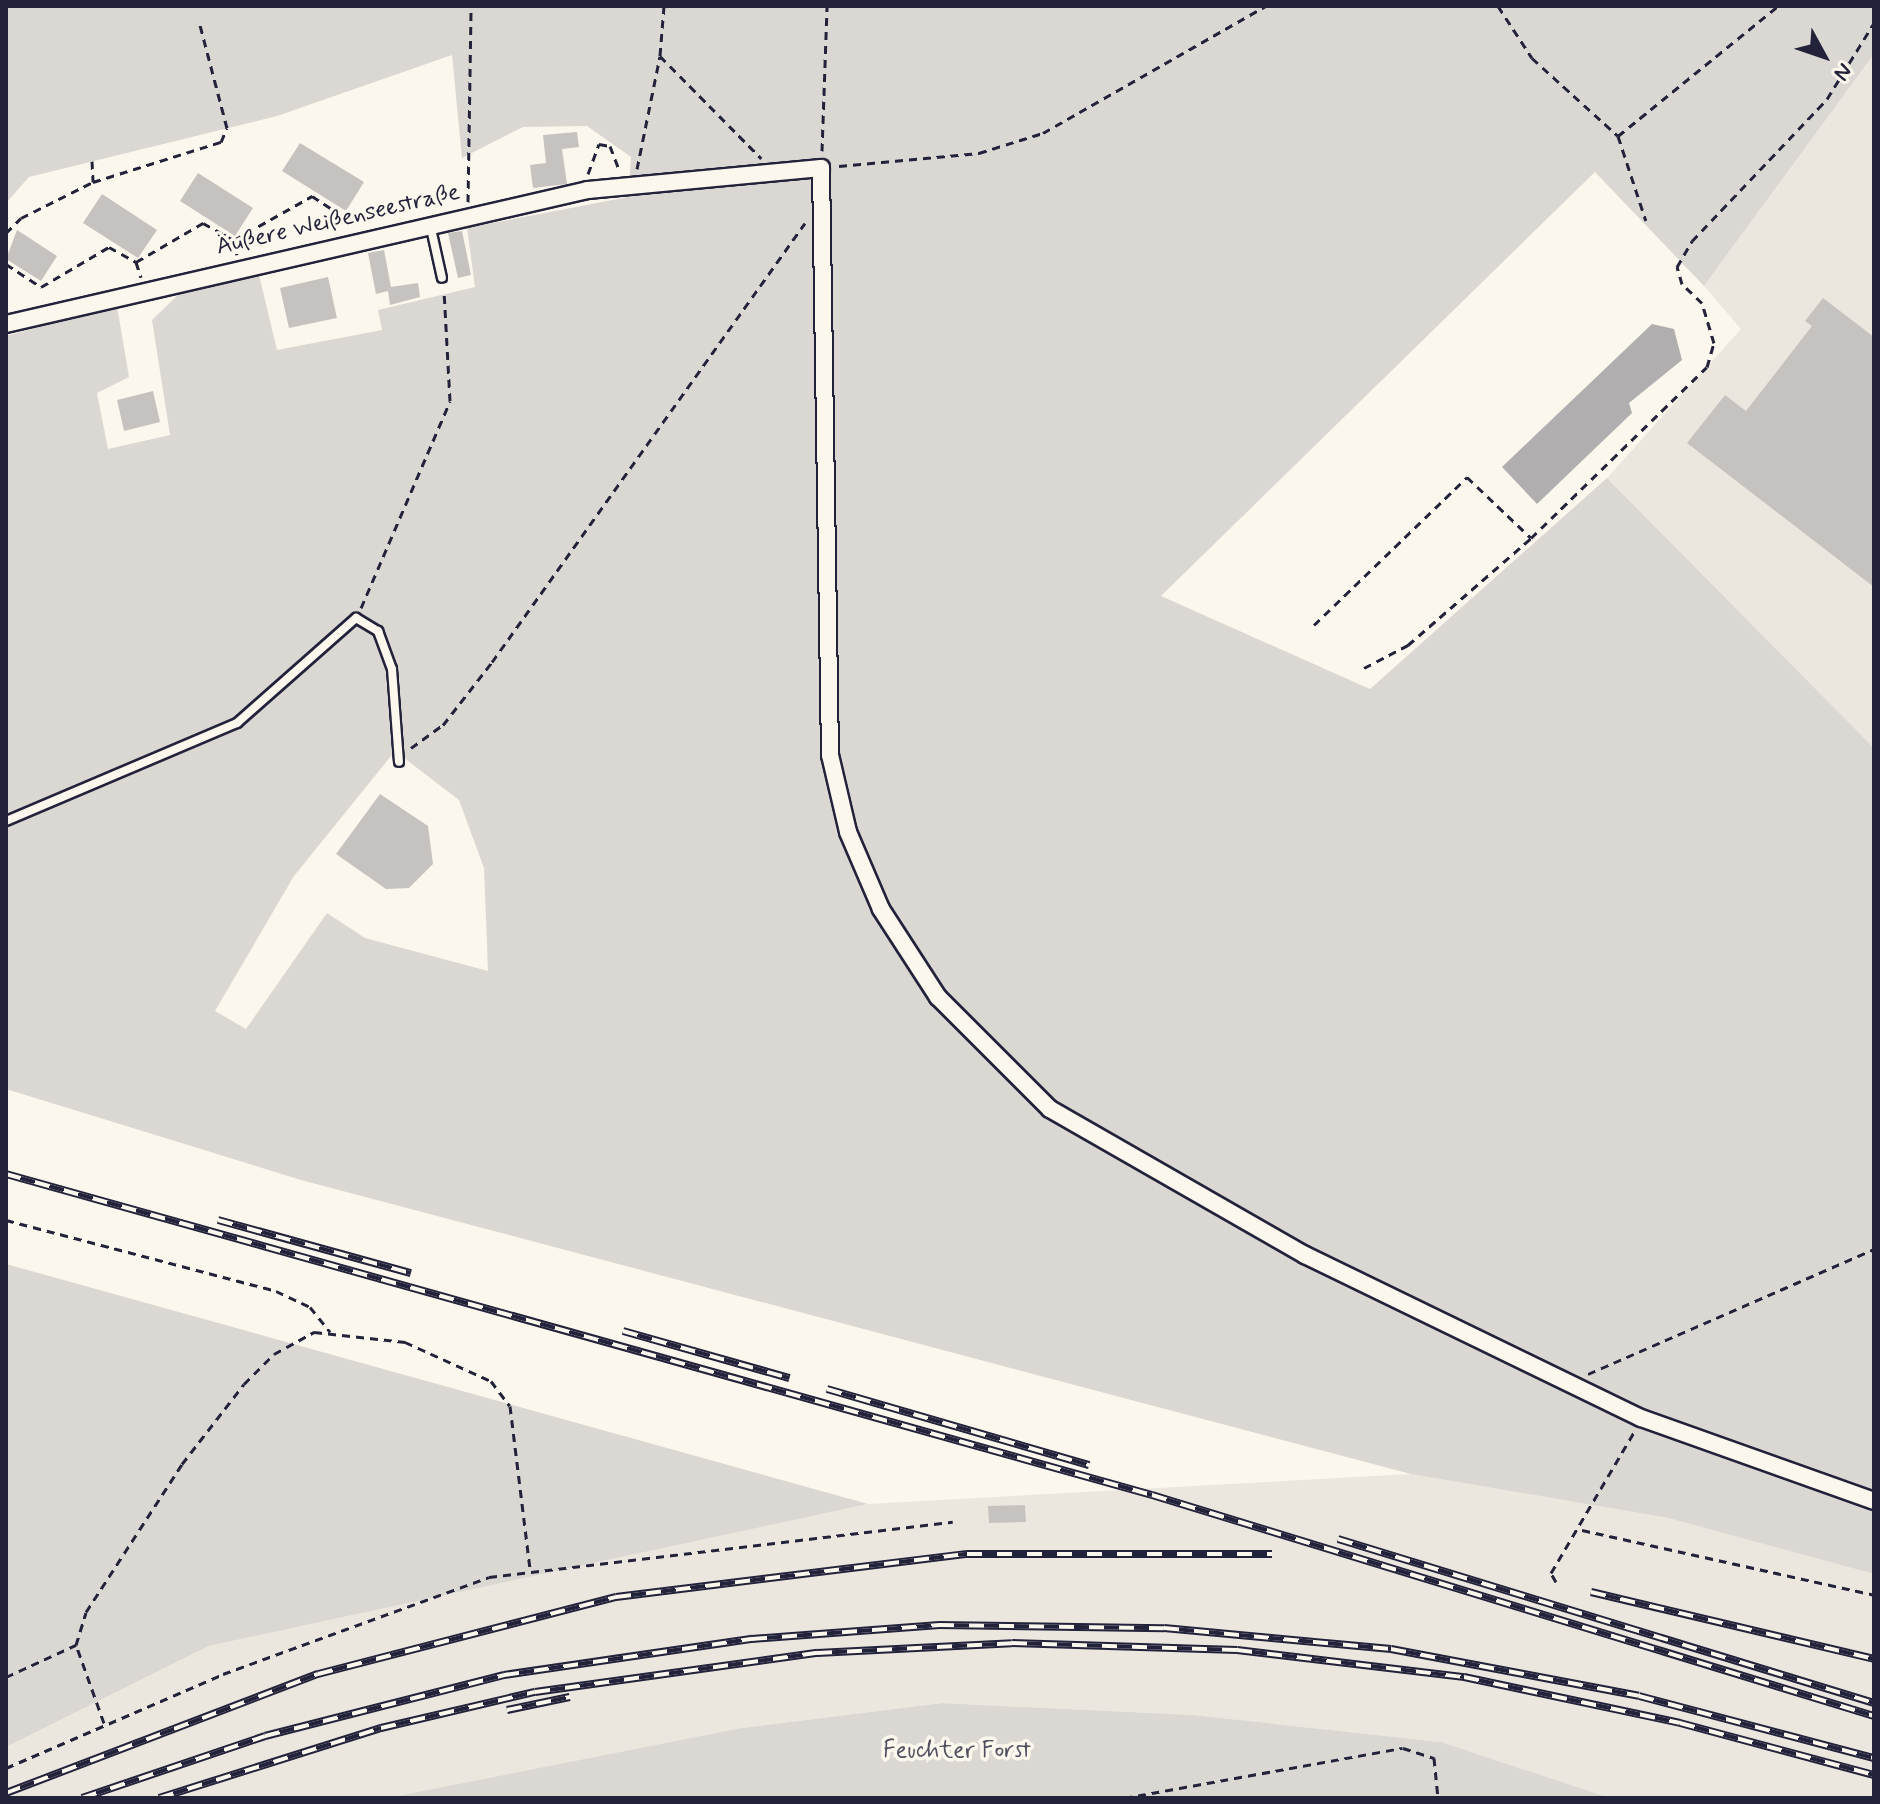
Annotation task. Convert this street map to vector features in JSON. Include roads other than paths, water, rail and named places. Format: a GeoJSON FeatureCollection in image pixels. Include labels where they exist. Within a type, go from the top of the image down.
{"type":"FeatureCollection","features":[{"type":"Feature","properties":{"kind":"street","name":"Äußere Weißenseestraße"},"geometry":{"type":"LineString","coordinates":[[6,324],[429,222],[588,190],[821,168],[830,755],[848,832],[881,909],[929,984],[989,1055],[1050,1109],[1305,1255],[1641,1418],[1874,1501]]}},
{"type":"Feature","properties":{"kind":"lane"},"geometry":{"type":"LineString","coordinates":[[429,222],[442,278]]}},
{"type":"Feature","properties":{"kind":"lane"},"geometry":{"type":"LineString","coordinates":[[6,821],[237,723],[356,618],[378,631],[392,669],[399,762]]}},
{"type":"Feature","properties":{"kind":"railway"},"geometry":{"type":"LineString","coordinates":[[6,1174],[1152,1495],[1874,1716]]}},
{"type":"Feature","properties":{"kind":"railway"},"geometry":{"type":"LineString","coordinates":[[218,1220],[411,1273]]}},
{"type":"Feature","properties":{"kind":"railway"},"geometry":{"type":"LineString","coordinates":[[623,1331],[789,1378]]}},
{"type":"Feature","properties":{"kind":"railway"},"geometry":{"type":"LineString","coordinates":[[827,1389],[1089,1465]]}},
{"type":"Feature","properties":{"kind":"railway"},"geometry":{"type":"LineString","coordinates":[[1338,1539],[1874,1703]]}},
{"type":"Feature","properties":{"kind":"railway"},"geometry":{"type":"LineString","coordinates":[[6,1793],[318,1674],[616,1597],[967,1554],[1272,1554]]}},
{"type":"Feature","properties":{"kind":"railway"},"geometry":{"type":"LineString","coordinates":[[1591,1592],[1874,1659]]}},
{"type":"Feature","properties":{"kind":"railway"},"geometry":{"type":"LineString","coordinates":[[82,1798],[265,1736],[504,1675],[752,1639],[939,1625],[1164,1628],[1391,1649],[1639,1696],[1874,1758]]}},
{"type":"Feature","properties":{"kind":"railway"},"geometry":{"type":"LineString","coordinates":[[159,1798],[381,1728],[535,1692],[817,1653],[1012,1643],[1237,1650],[1464,1677],[1680,1723],[1874,1775]]}},
{"type":"Feature","properties":{"kind":"railway"},"geometry":{"type":"LineString","coordinates":[[507,1710],[570,1697]]}},
{"type":"Feature","properties":{"kind":"park label","name":"Feuchter Forst"},"geometry":{"type":"Point","coordinates":[957,1751]}}]}
